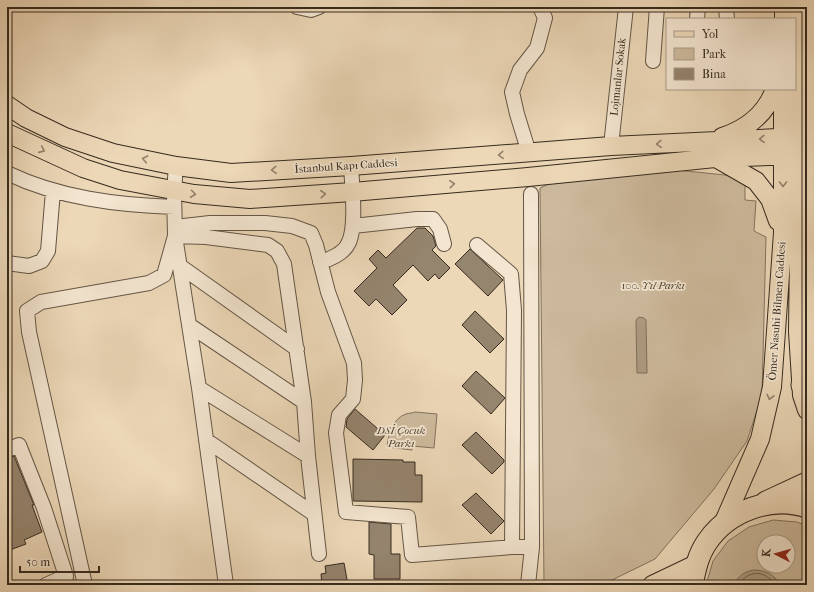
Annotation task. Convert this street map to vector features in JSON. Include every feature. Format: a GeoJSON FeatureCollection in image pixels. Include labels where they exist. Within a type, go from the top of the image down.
{"type":"FeatureCollection","features":[{"type":"Feature","properties":{"kind":"highway"},"geometry":{"type":"LineString","coordinates":[[692,585],[696,564],[707,542],[723,524],[736,515],[807,483]]}},
{"type":"Feature","properties":{"kind":"highway"},"geometry":{"type":"LineString","coordinates":[[751,508],[775,503],[807,507]]}},
{"type":"Feature","properties":{"kind":"main road"},"geometry":{"type":"LineString","coordinates":[[784,7],[784,18]]}},
{"type":"Feature","properties":{"kind":"main road","name":"Ömer Nasuhi Bilmen Caddesi"},"geometry":{"type":"LineString","coordinates":[[796,85],[802,7]]}},
{"type":"Feature","properties":{"kind":"main road"},"geometry":{"type":"LineString","coordinates":[[698,142],[724,136],[742,128],[761,115],[772,100],[775,90]]}},
{"type":"Feature","properties":{"kind":"main road","name":"Ömer Nasuhi Bilmen Caddesi"},"geometry":{"type":"LineString","coordinates":[[783,90],[792,137]]}},
{"type":"Feature","properties":{"kind":"main road","name":"Ömer Nasuhi Bilmen Caddesi"},"geometry":{"type":"LineString","coordinates":[[796,90],[792,156],[798,332],[804,389],[802,395],[807,410]]}},
{"type":"Feature","properties":{"kind":"main road","name":"İstanbul Kapı Caddesi"},"geometry":{"type":"LineString","coordinates":[[7,105],[26,118],[65,137],[113,153],[176,166],[230,173],[351,166],[611,146],[698,142]]}},
{"type":"Feature","properties":{"kind":"main road"},"geometry":{"type":"LineString","coordinates":[[7,133],[83,168],[174,199],[194,194],[250,199],[352,192],[528,177],[715,158],[792,156]]}},
{"type":"Feature","properties":{"kind":"main road"},"geometry":{"type":"LineString","coordinates":[[698,142],[792,137]]}},
{"type":"Feature","properties":{"kind":"main road","name":"Ömer Nasuhi Bilmen Caddesi"},"geometry":{"type":"LineString","coordinates":[[723,524],[760,439],[772,387],[782,232],[792,156]]}},
{"type":"Feature","properties":{"kind":"main road"},"geometry":{"type":"LineString","coordinates":[[715,158],[756,182],[770,199],[782,232]]}},
{"type":"Feature","properties":{"kind":"main road"},"geometry":{"type":"LineString","coordinates":[[652,585],[696,564]]}},
{"type":"Feature","properties":{"kind":"street"},"geometry":{"type":"LineString","coordinates":[[298,7],[311,10],[319,7]]}},
{"type":"Feature","properties":{"kind":"street"},"geometry":{"type":"LineString","coordinates":[[529,153],[512,92],[520,70],[537,48],[546,18],[540,7]]}},
{"type":"Feature","properties":{"kind":"street","name":"Lojmanlar Sokak"},"geometry":{"type":"LineString","coordinates":[[611,146],[626,7]]}},
{"type":"Feature","properties":{"kind":"street"},"geometry":{"type":"LineString","coordinates":[[654,61],[657,7]]}},
{"type":"Feature","properties":{"kind":"street"},"geometry":{"type":"LineString","coordinates":[[697,18],[698,7]]}},
{"type":"Feature","properties":{"kind":"street"},"geometry":{"type":"LineString","coordinates":[[726,7],[727,18]]}},
{"type":"Feature","properties":{"kind":"street"},"geometry":{"type":"LineString","coordinates":[[176,166],[174,199],[175,232],[199,388],[226,585]]}},
{"type":"Feature","properties":{"kind":"street"},"geometry":{"type":"LineString","coordinates":[[320,262],[334,258],[348,245],[353,226],[351,166]]}},
{"type":"Feature","properties":{"kind":"street"},"geometry":{"type":"LineString","coordinates":[[7,173],[26,182],[53,191],[102,201],[147,206],[174,199]]}},
{"type":"Feature","properties":{"kind":"street"},"geometry":{"type":"LineString","coordinates":[[7,263],[29,266],[42,260],[48,251],[53,191]]}},
{"type":"Feature","properties":{"kind":"street"},"geometry":{"type":"LineString","coordinates":[[528,585],[532,547],[531,194]]}},
{"type":"Feature","properties":{"kind":"street"},"geometry":{"type":"LineString","coordinates":[[353,226],[417,218],[433,219],[440,229],[444,244]]}},
{"type":"Feature","properties":{"kind":"street"},"geometry":{"type":"LineString","coordinates":[[175,232],[210,223],[265,223],[292,226],[311,233],[316,245],[328,292],[354,363],[355,380],[353,399],[340,415],[336,434],[346,512],[408,517],[412,555],[512,547],[532,547]]}},
{"type":"Feature","properties":{"kind":"street"},"geometry":{"type":"LineString","coordinates":[[175,232],[268,245],[277,251],[284,264],[304,402],[308,456],[319,554]]}},
{"type":"Feature","properties":{"kind":"street"},"geometry":{"type":"LineString","coordinates":[[86,585],[29,332],[27,311],[41,302],[149,283],[164,275],[175,232]]}},
{"type":"Feature","properties":{"kind":"street"},"geometry":{"type":"LineString","coordinates":[[477,245],[511,274],[514,310],[512,547]]}},
{"type":"Feature","properties":{"kind":"street"},"geometry":{"type":"LineString","coordinates":[[180,266],[297,349]]}},
{"type":"Feature","properties":{"kind":"street"},"geometry":{"type":"LineString","coordinates":[[189,325],[304,402]]}},
{"type":"Feature","properties":{"kind":"street"},"geometry":{"type":"LineString","coordinates":[[199,388],[308,456]]}},
{"type":"Feature","properties":{"kind":"street"},"geometry":{"type":"LineString","coordinates":[[206,440],[314,514]]}},
{"type":"Feature","properties":{"kind":"street"},"geometry":{"type":"LineString","coordinates":[[7,450],[19,445],[44,508],[66,581],[46,585]]}},
{"type":"Feature","properties":{"kind":"green space","name":"100. Yıl Parkı"},"geometry":{"type":"Polygon","coordinates":[[[676,170],[725,175],[745,181],[745,200],[756,201],[754,231],[766,237],[762,395],[747,441],[714,489],[655,559],[610,581],[593,585],[544,585],[540,188],[553,182],[676,170]]]}},
{"type":"Feature","properties":{"kind":"green space","name":"DSİ Çocuk Parkı"},"geometry":{"type":"Polygon","coordinates":[[[415,412],[437,414],[434,448],[412,446],[412,450],[387,447],[390,432],[398,419],[401,416],[415,412]]]}},
{"type":"Feature","properties":{"kind":"green space"},"geometry":{"type":"Polygon","coordinates":[[[773,520],[797,522],[807,526],[807,585],[706,585],[713,561],[728,541],[749,527],[773,520]]]}},
{"type":"Feature","properties":{"kind":"water"},"geometry":{"type":"Polygon","coordinates":[[[639,317],[646,320],[647,373],[637,373],[636,321],[639,317]]]}},
{"type":"Feature","properties":{"kind":"water"},"geometry":{"type":"Polygon","coordinates":[[[753,570],[756,570],[756,574],[770,574],[780,585],[734,585],[737,579],[753,570]]]}},
{"type":"Feature","properties":{"kind":"building"},"geometry":{"type":"Polygon","coordinates":[[[417,228],[425,228],[433,236],[436,246],[432,250],[450,268],[439,279],[435,274],[428,281],[413,265],[393,285],[407,300],[392,315],[376,299],[369,306],[354,291],[377,268],[369,259],[378,250],[386,258],[417,228]]]}},
{"type":"Feature","properties":{"kind":"building"},"geometry":{"type":"Polygon","coordinates":[[[470,249],[503,280],[488,296],[455,264],[470,249]]]}},
{"type":"Feature","properties":{"kind":"building"},"geometry":{"type":"Polygon","coordinates":[[[475,311],[504,339],[490,353],[462,325],[475,311]]]}},
{"type":"Feature","properties":{"kind":"building"},"geometry":{"type":"Polygon","coordinates":[[[476,371],[505,398],[491,414],[462,386],[476,371]]]}},
{"type":"Feature","properties":{"kind":"building"},"geometry":{"type":"Polygon","coordinates":[[[355,409],[385,435],[373,450],[346,427],[347,419],[355,409]]]}},
{"type":"Feature","properties":{"kind":"building"},"geometry":{"type":"Polygon","coordinates":[[[476,432],[504,460],[504,462],[492,474],[462,445],[476,432]]]}},
{"type":"Feature","properties":{"kind":"building"},"geometry":{"type":"Polygon","coordinates":[[[14,456],[34,505],[32,505],[42,532],[24,540],[26,544],[7,551],[7,458],[14,456]]]}},
{"type":"Feature","properties":{"kind":"building"},"geometry":{"type":"Polygon","coordinates":[[[353,459],[403,460],[403,462],[415,462],[415,475],[422,475],[422,502],[353,501],[353,459]]]}},
{"type":"Feature","properties":{"kind":"building"},"geometry":{"type":"Polygon","coordinates":[[[476,493],[504,521],[491,534],[462,505],[476,493]]]}},
{"type":"Feature","properties":{"kind":"building"},"geometry":{"type":"Polygon","coordinates":[[[369,522],[391,524],[391,554],[400,554],[400,579],[374,579],[374,555],[369,554],[369,522]]]}},
{"type":"Feature","properties":{"kind":"building"},"geometry":{"type":"Polygon","coordinates":[[[344,563],[348,585],[322,585],[321,574],[326,573],[325,566],[344,563]]]}}]}
